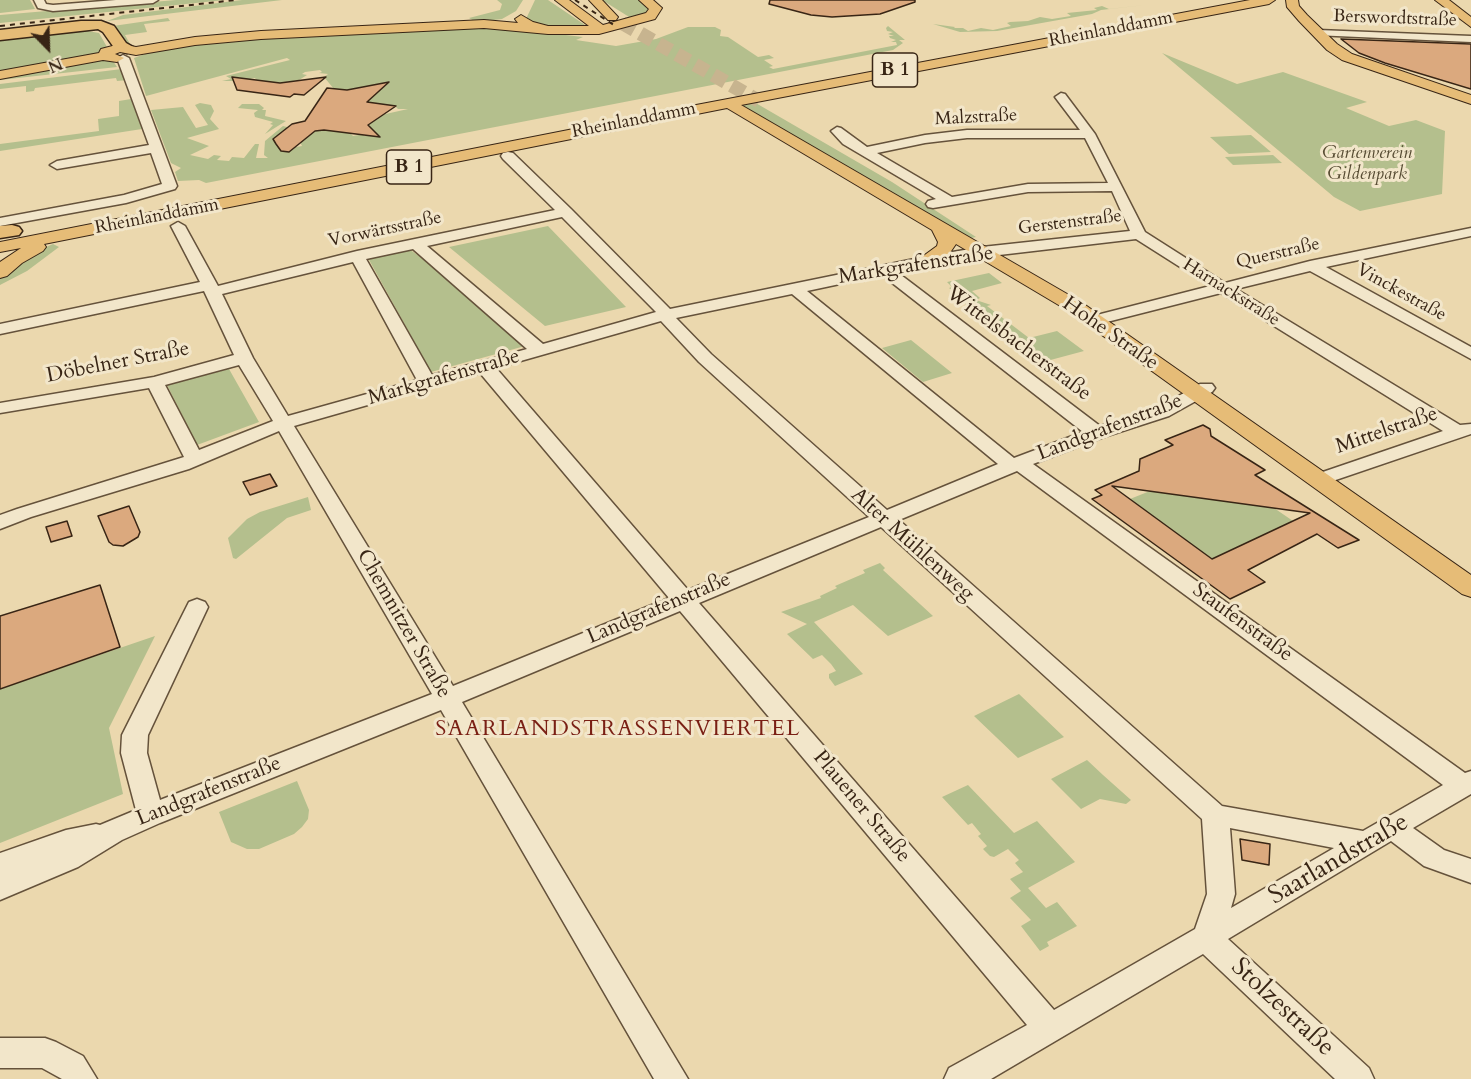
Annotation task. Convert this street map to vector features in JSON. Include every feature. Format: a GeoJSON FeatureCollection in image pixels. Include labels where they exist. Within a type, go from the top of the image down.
{"type":"FeatureCollection","features":[{"type":"Feature","properties":{"kind":"highway"},"geometry":{"type":"LineString","coordinates":[[0,36],[96,24],[106,27],[120,46],[128,52]]}},
{"type":"Feature","properties":{"kind":"highway"},"geometry":{"type":"LineString","coordinates":[[0,36],[100,29],[105,33],[112,47],[106,53]]}},
{"type":"Feature","properties":{"kind":"main road"},"geometry":{"type":"LineString","coordinates":[[554,0],[576,12]]}},
{"type":"Feature","properties":{"kind":"main road"},"geometry":{"type":"LineString","coordinates":[[561,0],[599,28]]}},
{"type":"Feature","properties":{"kind":"main road"},"geometry":{"type":"LineString","coordinates":[[587,0],[617,20],[595,0]]}},
{"type":"Feature","properties":{"kind":"main road"},"geometry":{"type":"LineString","coordinates":[[484,24],[576,31],[622,26],[654,13],[654,5],[645,0]]}},
{"type":"Feature","properties":{"kind":"main road","name":"Rheinlanddamm"},"geometry":{"type":"LineString","coordinates":[[1175,5],[1202,0]]}},
{"type":"Feature","properties":{"kind":"main road","name":"Rheinlanddamm"},"geometry":{"type":"LineString","coordinates":[[2,233],[87,231],[485,151],[514,150],[1269,0]]}},
{"type":"Feature","properties":{"kind":"main road"},"geometry":{"type":"LineString","coordinates":[[1441,0],[1471,23]]}},
{"type":"Feature","properties":{"kind":"main road"},"geometry":{"type":"LineString","coordinates":[[1458,0],[1471,10]]}},
{"type":"Feature","properties":{"kind":"main road"},"geometry":{"type":"LineString","coordinates":[[1252,3],[1293,5],[1334,53],[1471,108]]}},
{"type":"Feature","properties":{"kind":"main road"},"geometry":{"type":"LineString","coordinates":[[0,75],[106,53],[244,36],[484,24],[509,20],[524,10],[521,20],[536,28]]}},
{"type":"Feature","properties":{"kind":"main road"},"geometry":{"type":"LineString","coordinates":[[1334,53],[1471,100]]}},
{"type":"Feature","properties":{"kind":"main road","name":"Rheinlanddamm"},"geometry":{"type":"LineString","coordinates":[[2,233],[793,75]]}},
{"type":"Feature","properties":{"kind":"main road"},"geometry":{"type":"LineString","coordinates":[[1441,91],[1471,93]]}},
{"type":"Feature","properties":{"kind":"main road"},"geometry":{"type":"LineString","coordinates":[[759,101],[777,112]]}},
{"type":"Feature","properties":{"kind":"main road","name":"Hohe Straße"},"geometry":{"type":"LineString","coordinates":[[733,106],[818,154],[940,228],[992,253],[1099,319],[1325,478],[1471,588]]}},
{"type":"Feature","properties":{"kind":"main road","name":"Hohe Straße"},"geometry":{"type":"LineString","coordinates":[[831,135],[941,203],[992,253]]}},
{"type":"Feature","properties":{"kind":"main road"},"geometry":{"type":"LineString","coordinates":[[928,261],[941,253],[946,246],[947,242],[940,228]]}},
{"type":"Feature","properties":{"kind":"main road"},"geometry":{"type":"LineString","coordinates":[[0,272],[36,247],[63,236],[87,231]]}},
{"type":"Feature","properties":{"kind":"main road","name":"Hohe Straße"},"geometry":{"type":"LineString","coordinates":[[1325,478],[1471,572]]}},
{"type":"Feature","properties":{"kind":"street"},"geometry":{"type":"LineString","coordinates":[[39,0],[42,6],[53,8],[153,0]]}},
{"type":"Feature","properties":{"kind":"street","name":"Berswordtstraße"},"geometry":{"type":"LineString","coordinates":[[1318,33],[1471,39]]}},
{"type":"Feature","properties":{"kind":"street"},"geometry":{"type":"LineString","coordinates":[[2,233],[170,186],[156,148],[128,52]]}},
{"type":"Feature","properties":{"kind":"street"},"geometry":{"type":"LineString","coordinates":[[1061,97],[1089,134],[1139,234]]}},
{"type":"Feature","properties":{"kind":"street","name":"Malzstraße"},"geometry":{"type":"LineString","coordinates":[[866,151],[925,139],[968,134],[1089,134]]}},
{"type":"Feature","properties":{"kind":"street","name":"Hohe Straße"},"geometry":{"type":"LineString","coordinates":[[831,135],[866,151],[941,203]]}},
{"type":"Feature","properties":{"kind":"street"},"geometry":{"type":"LineString","coordinates":[[57,165],[156,148]]}},
{"type":"Feature","properties":{"kind":"street","name":"Alter Mühlenweg"},"geometry":{"type":"LineString","coordinates":[[514,150],[566,212],[640,285],[668,319],[725,377],[1215,815]]}},
{"type":"Feature","properties":{"kind":"street"},"geometry":{"type":"LineString","coordinates":[[941,203],[1028,188],[1116,187]]}},
{"type":"Feature","properties":{"kind":"street","name":"Vorwärtsstraße"},"geometry":{"type":"LineString","coordinates":[[0,329],[211,288],[231,287],[415,243],[566,212]]}},
{"type":"Feature","properties":{"kind":"street","name":"Chemnitzer Straße"},"geometry":{"type":"LineString","coordinates":[[178,226],[244,358],[672,1079]]}},
{"type":"Feature","properties":{"kind":"street","name":"Querstraße"},"geometry":{"type":"LineString","coordinates":[[1099,319],[1313,266],[1471,232]]}},
{"type":"Feature","properties":{"kind":"street","name":"Gerstenstraße"},"geometry":{"type":"LineString","coordinates":[[992,253],[1139,234]]}},
{"type":"Feature","properties":{"kind":"street","name":"Harnackstraße"},"geometry":{"type":"LineString","coordinates":[[1139,234],[1222,288],[1465,430]]}},
{"type":"Feature","properties":{"kind":"street"},"geometry":{"type":"LineString","coordinates":[[415,243],[539,350]]}},
{"type":"Feature","properties":{"kind":"street","name":"Markgrafenstraße"},"geometry":{"type":"LineString","coordinates":[[888,273],[928,261],[992,253]]}},
{"type":"Feature","properties":{"kind":"street","name":"Markgrafenstraße"},"geometry":{"type":"LineString","coordinates":[[0,523],[24,513],[195,460],[427,382],[488,371],[539,350],[668,319],[992,253]]}},
{"type":"Feature","properties":{"kind":"street"},"geometry":{"type":"LineString","coordinates":[[357,256],[427,382]]}},
{"type":"Feature","properties":{"kind":"street","name":"Vinckestraße"},"geometry":{"type":"LineString","coordinates":[[1313,266],[1471,354]]}},
{"type":"Feature","properties":{"kind":"street","name":"Wittelsbacherstraße"},"geometry":{"type":"LineString","coordinates":[[888,273],[1097,433]]}},
{"type":"Feature","properties":{"kind":"street","name":"Staufenstraße"},"geometry":{"type":"LineString","coordinates":[[799,291],[1016,464],[1467,783]]}},
{"type":"Feature","properties":{"kind":"street","name":"Markgrafenstraße"},"geometry":{"type":"LineString","coordinates":[[287,429],[668,319]]}},
{"type":"Feature","properties":{"kind":"street","name":"Döbelner Straße"},"geometry":{"type":"LineString","coordinates":[[0,408],[155,382],[244,358]]}},
{"type":"Feature","properties":{"kind":"street","name":"Plauener Straße"},"geometry":{"type":"LineString","coordinates":[[488,371],[1050,1029]]}},
{"type":"Feature","properties":{"kind":"street"},"geometry":{"type":"LineString","coordinates":[[155,382],[195,460]]}},
{"type":"Feature","properties":{"kind":"street","name":"Landgrafenstraße"},"geometry":{"type":"LineString","coordinates":[[0,888],[68,859],[112,832],[151,815],[447,698],[1016,464],[1097,433],[1163,412],[1202,391]]}},
{"type":"Feature","properties":{"kind":"street","name":"Mittelstraße"},"geometry":{"type":"LineString","coordinates":[[1325,478],[1465,430]]}},
{"type":"Feature","properties":{"kind":"street","name":"Markgrafenstraße"},"geometry":{"type":"LineString","coordinates":[[0,518],[24,513]]}},
{"type":"Feature","properties":{"kind":"street"},"geometry":{"type":"LineString","coordinates":[[151,815],[134,753],[135,735],[197,607]]}},
{"type":"Feature","properties":{"kind":"street","name":"Saarlandstraße"},"geometry":{"type":"LineString","coordinates":[[960,1079],[1369,843],[1467,783]]}},
{"type":"Feature","properties":{"kind":"street"},"geometry":{"type":"LineString","coordinates":[[1206,938],[1221,894],[1215,815],[1369,843]]}},
{"type":"Feature","properties":{"kind":"street"},"geometry":{"type":"LineString","coordinates":[[1393,828],[1434,858],[1471,872]]}},
{"type":"Feature","properties":{"kind":"street","name":"Landgrafenstraße"},"geometry":{"type":"LineString","coordinates":[[0,865],[66,841],[112,832]]}},
{"type":"Feature","properties":{"kind":"street","name":"Stolzestraße"},"geometry":{"type":"LineString","coordinates":[[1206,938],[1358,1079]]}},
{"type":"Feature","properties":{"kind":"street"},"geometry":{"type":"LineString","coordinates":[[0,1053],[45,1053],[72,1067],[81,1079]]}},
{"type":"Feature","properties":{"kind":"green space"},"geometry":{"type":"Polygon","coordinates":[[[0,0],[30,0],[35,9],[0,13],[0,0]]]}},
{"type":"Feature","properties":{"kind":"green space"},"geometry":{"type":"Polygon","coordinates":[[[176,0],[225,0],[0,23],[0,15],[176,0]]]}},
{"type":"Feature","properties":{"kind":"green space"},"geometry":{"type":"Polygon","coordinates":[[[242,0],[282,0],[107,21],[123,15],[242,0]]]}},
{"type":"Feature","properties":{"kind":"green space"},"geometry":{"type":"Polygon","coordinates":[[[497,0],[523,0],[516,11],[502,19],[476,22],[469,18],[500,10],[502,4],[497,0]]]}},
{"type":"Feature","properties":{"kind":"green space"},"geometry":{"type":"Polygon","coordinates":[[[535,0],[548,0],[591,29],[541,27],[526,19],[535,0]]]}},
{"type":"Feature","properties":{"kind":"green space"},"geometry":{"type":"Polygon","coordinates":[[[602,0],[639,0],[650,6],[650,11],[634,20],[602,0]]]}},
{"type":"Feature","properties":{"kind":"green space"},"geometry":{"type":"Polygon","coordinates":[[[1145,5],[1101,10],[1092,14],[997,31],[960,32],[933,24],[963,28],[968,31],[981,28],[993,30],[1011,26],[1007,23],[1010,22],[1028,21],[1040,17],[1052,19],[1071,16],[1067,13],[1097,10],[1094,8],[1102,6],[1109,9],[1145,5]]]}},
{"type":"Feature","properties":{"kind":"green space"},"geometry":{"type":"Polygon","coordinates":[[[168,18],[170,21],[144,24],[147,32],[125,35],[130,44],[120,37],[113,26],[168,18]]]}},
{"type":"Feature","properties":{"kind":"green space"},"geometry":{"type":"Polygon","coordinates":[[[488,26],[583,37],[576,40],[616,46],[656,39],[688,27],[715,27],[721,30],[720,36],[728,37],[758,57],[769,55],[774,58],[764,60],[773,66],[769,67],[773,69],[897,45],[896,42],[891,42],[896,40],[890,38],[889,36],[894,36],[888,34],[893,32],[887,31],[888,26],[905,40],[899,40],[903,43],[893,50],[206,183],[199,180],[178,181],[175,172],[181,168],[171,163],[151,110],[183,107],[196,128],[208,125],[195,105],[200,103],[211,105],[214,111],[210,119],[219,129],[187,138],[209,146],[190,155],[208,159],[214,155],[221,156],[217,160],[229,161],[232,157],[244,158],[255,144],[259,144],[256,158],[268,158],[264,155],[265,141],[283,126],[291,128],[273,139],[281,151],[287,152],[293,149],[290,148],[302,146],[300,142],[315,131],[349,132],[353,136],[364,134],[364,136],[372,136],[365,122],[372,117],[408,109],[398,109],[394,105],[384,107],[360,105],[384,85],[347,90],[334,89],[324,77],[328,74],[319,73],[322,72],[320,70],[305,72],[302,74],[307,75],[299,80],[281,83],[257,81],[255,78],[244,80],[239,77],[236,81],[222,81],[231,79],[226,76],[290,60],[287,58],[146,96],[134,58],[156,50],[229,40],[488,26]]]}},
{"type":"Feature","properties":{"kind":"green space"},"geometry":{"type":"Polygon","coordinates":[[[82,30],[99,33],[107,47],[94,55],[0,73],[0,38],[82,30]]]}},
{"type":"Feature","properties":{"kind":"green space","name":"Gartenverein Gildenpark"},"geometry":{"type":"Polygon","coordinates":[[[1162,53],[1237,84],[1283,72],[1367,102],[1346,108],[1389,126],[1416,120],[1445,131],[1442,194],[1360,211],[1334,197],[1162,53]]]}},
{"type":"Feature","properties":{"kind":"green space"},"geometry":{"type":"Polygon","coordinates":[[[105,60],[113,61],[117,67],[0,80],[0,77],[105,60]]]}},
{"type":"Feature","properties":{"kind":"green space"},"geometry":{"type":"Polygon","coordinates":[[[122,69],[128,80],[117,81],[116,78],[35,88],[34,91],[26,92],[26,86],[0,89],[0,84],[122,69]]]}},
{"type":"Feature","properties":{"kind":"green space"},"geometry":{"type":"Polygon","coordinates":[[[131,99],[142,129],[0,151],[0,144],[99,131],[98,119],[119,116],[119,101],[131,99]]]}},
{"type":"Feature","properties":{"kind":"green space"},"geometry":{"type":"Polygon","coordinates":[[[754,102],[892,182],[976,237],[967,239],[738,105],[754,102]]]}},
{"type":"Feature","properties":{"kind":"green space"},"geometry":{"type":"Polygon","coordinates":[[[242,104],[259,104],[264,108],[262,110],[266,110],[265,116],[286,121],[265,134],[273,122],[255,117],[254,113],[258,110],[238,108],[242,104]]]}},
{"type":"Feature","properties":{"kind":"green space"},"geometry":{"type":"Polygon","coordinates":[[[1251,135],[1271,152],[1229,154],[1210,137],[1251,135]]]}},
{"type":"Feature","properties":{"kind":"green space"},"geometry":{"type":"Polygon","coordinates":[[[1273,155],[1282,163],[1233,165],[1225,157],[1273,155]]]}},
{"type":"Feature","properties":{"kind":"green space"},"geometry":{"type":"Polygon","coordinates":[[[548,226],[626,307],[545,326],[449,247],[548,226]]]}},
{"type":"Feature","properties":{"kind":"green space"},"geometry":{"type":"Polygon","coordinates":[[[53,244],[59,247],[27,271],[0,285],[0,276],[28,255],[53,244]]]}},
{"type":"Feature","properties":{"kind":"green space"},"geometry":{"type":"Polygon","coordinates":[[[409,249],[525,346],[431,372],[368,258],[409,249]]]}},
{"type":"Feature","properties":{"kind":"green space"},"geometry":{"type":"Polygon","coordinates":[[[989,273],[1002,283],[972,291],[980,298],[976,300],[991,305],[987,306],[1029,338],[1057,331],[1084,351],[1043,362],[956,297],[959,296],[949,288],[952,287],[947,282],[989,273]]]}},
{"type":"Feature","properties":{"kind":"green space"},"geometry":{"type":"Polygon","coordinates":[[[911,340],[952,373],[923,382],[882,348],[911,340]]]}},
{"type":"Feature","properties":{"kind":"green space"},"geometry":{"type":"Polygon","coordinates":[[[229,369],[259,422],[197,445],[167,385],[229,369]]]}},
{"type":"Feature","properties":{"kind":"green space"},"geometry":{"type":"Polygon","coordinates":[[[1150,491],[1274,508],[1293,521],[1212,559],[1130,499],[1150,491]]]}},
{"type":"Feature","properties":{"kind":"green space"},"geometry":{"type":"Polygon","coordinates":[[[308,497],[311,510],[287,518],[236,559],[233,558],[228,538],[247,519],[260,512],[308,497]]]}},
{"type":"Feature","properties":{"kind":"green space"},"geometry":{"type":"Polygon","coordinates":[[[880,563],[885,568],[883,570],[933,616],[888,636],[853,605],[814,622],[863,674],[835,686],[829,678],[829,674],[836,671],[831,664],[822,655],[813,659],[787,634],[807,624],[781,612],[821,598],[820,596],[837,588],[835,586],[865,573],[863,570],[880,563]]]}},
{"type":"Feature","properties":{"kind":"green space"},"geometry":{"type":"Polygon","coordinates":[[[155,636],[109,728],[123,794],[0,843],[0,689],[155,636]]]}},
{"type":"Feature","properties":{"kind":"green space"},"geometry":{"type":"Polygon","coordinates":[[[1019,694],[1064,737],[1018,758],[974,716],[1019,694]]]}},
{"type":"Feature","properties":{"kind":"green space"},"geometry":{"type":"Polygon","coordinates":[[[1087,760],[1131,800],[1126,804],[1100,799],[1081,809],[1051,779],[1087,760]]]}},
{"type":"Feature","properties":{"kind":"green space"},"geometry":{"type":"Polygon","coordinates":[[[297,781],[309,810],[308,819],[302,827],[294,834],[259,849],[247,849],[231,842],[219,812],[297,781]]]}},
{"type":"Feature","properties":{"kind":"green space"},"geometry":{"type":"Polygon","coordinates":[[[968,785],[1014,833],[1037,821],[1075,862],[1028,888],[1046,908],[1057,902],[1077,926],[1047,942],[1049,946],[1040,951],[1021,926],[1031,920],[1010,898],[1021,891],[1010,879],[1023,872],[1015,863],[1019,860],[1008,849],[994,857],[990,856],[983,849],[987,846],[978,836],[981,834],[972,823],[968,825],[942,797],[968,785]]]}},
{"type":"Feature","properties":{"kind":"building"},"geometry":{"type":"Polygon","coordinates":[[[770,0],[915,0],[915,2],[880,14],[832,17],[811,15],[769,4],[770,0]]]}},
{"type":"Feature","properties":{"kind":"building"},"geometry":{"type":"Polygon","coordinates":[[[1341,39],[1471,44],[1471,89],[1359,53],[1341,39]]]}},
{"type":"Feature","properties":{"kind":"building"},"geometry":{"type":"Polygon","coordinates":[[[232,77],[280,83],[326,77],[304,95],[294,94],[290,97],[237,90],[232,77]]]}},
{"type":"Feature","properties":{"kind":"building"},"geometry":{"type":"Polygon","coordinates":[[[389,82],[367,102],[396,106],[368,125],[380,137],[324,130],[315,131],[289,152],[281,151],[273,139],[292,124],[305,121],[327,88],[347,90],[389,82]]]}},
{"type":"Feature","properties":{"kind":"building"},"geometry":{"type":"Polygon","coordinates":[[[1203,425],[1210,429],[1211,436],[1265,470],[1255,475],[1359,540],[1338,548],[1317,534],[1248,570],[1265,582],[1230,599],[1092,499],[1102,495],[1095,490],[1139,471],[1140,459],[1173,445],[1165,440],[1203,425]],[[1112,486],[1212,559],[1310,513],[1112,486]]]}},
{"type":"Feature","properties":{"kind":"building"},"geometry":{"type":"Polygon","coordinates":[[[270,474],[277,486],[250,495],[243,482],[270,474]]]}},
{"type":"Feature","properties":{"kind":"building"},"geometry":{"type":"Polygon","coordinates":[[[129,506],[140,532],[138,537],[123,546],[113,545],[109,542],[98,516],[129,506]]]}},
{"type":"Feature","properties":{"kind":"building"},"geometry":{"type":"Polygon","coordinates":[[[67,521],[72,536],[51,542],[46,527],[67,521]]]}},
{"type":"Feature","properties":{"kind":"building"},"geometry":{"type":"Polygon","coordinates":[[[100,585],[120,647],[0,689],[0,616],[100,585]]]}},
{"type":"Feature","properties":{"kind":"building"},"geometry":{"type":"Polygon","coordinates":[[[1240,839],[1270,844],[1269,865],[1242,860],[1240,839]]]}},
{"type":"Feature","properties":{"kind":"tunnel"},"geometry":{"type":"LineString","coordinates":[[622,23],[759,101]]}},
{"type":"Feature","properties":{"kind":"railway"},"geometry":{"type":"LineString","coordinates":[[0,26],[236,0]]}},
{"type":"Feature","properties":{"kind":"railway"},"geometry":{"type":"LineString","coordinates":[[575,0],[614,25]]}},
{"type":"Feature","properties":{"kind":"district","name":"SAARLANDSTRASSENVIERTEL"},"geometry":{"type":"Point","coordinates":[618,730]}}]}
